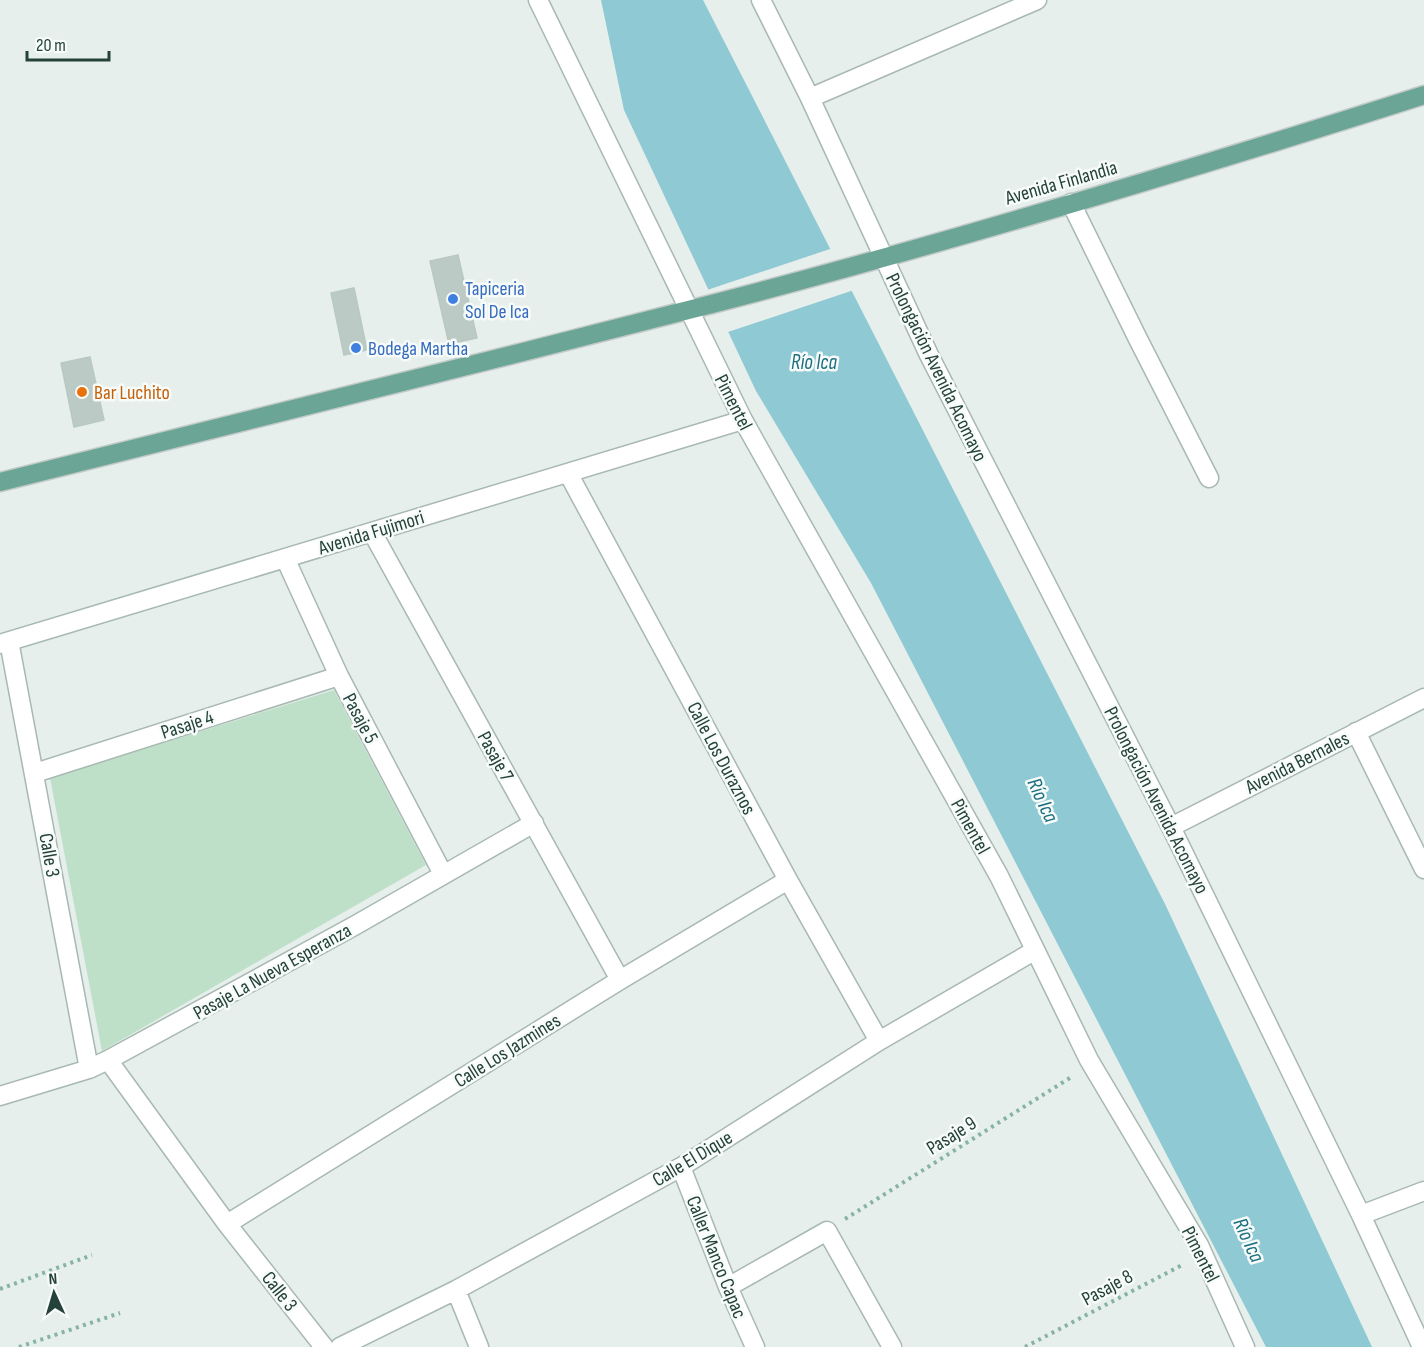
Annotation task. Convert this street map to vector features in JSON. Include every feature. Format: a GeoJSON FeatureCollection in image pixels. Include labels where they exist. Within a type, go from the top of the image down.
{"type":"FeatureCollection","features":[{"type":"Feature","properties":{"kind":"main road","name":"Avenida Finlandia"},"geometry":{"type":"LineString","coordinates":[[0,482],[708,305],[884,258],[1226,158],[1424,95]]}},
{"type":"Feature","properties":{"kind":"street","name":"Pimentel"},"geometry":{"type":"LineString","coordinates":[[538,0],[743,420],[999,876],[1034,951],[1092,1064],[1203,1254],[1245,1347]]}},
{"type":"Feature","properties":{"kind":"street","name":"Prolongación Avenida Acomayo"},"geometry":{"type":"LineString","coordinates":[[761,0],[810,98],[929,355],[1171,827],[1422,1347]]}},
{"type":"Feature","properties":{"kind":"street"},"geometry":{"type":"LineString","coordinates":[[810,98],[1036,0]]}},
{"type":"Feature","properties":{"kind":"street"},"geometry":{"type":"LineString","coordinates":[[1071,203],[1209,478]]}},
{"type":"Feature","properties":{"kind":"street","name":"Avenida Fujimori"},"geometry":{"type":"LineString","coordinates":[[4,643],[743,420]]}},
{"type":"Feature","properties":{"kind":"street","name":"Calle Los Duraznos"},"geometry":{"type":"LineString","coordinates":[[568,473],[788,880],[879,1041]]}},
{"type":"Feature","properties":{"kind":"street","name":"Pasaje 7"},"geometry":{"type":"LineString","coordinates":[[372,532],[620,980]]}},
{"type":"Feature","properties":{"kind":"street","name":"Pasaje 5"},"geometry":{"type":"LineString","coordinates":[[285,558],[339,676],[443,874]]}},
{"type":"Feature","properties":{"kind":"street","name":"Calle 3"},"geometry":{"type":"LineString","coordinates":[[4,643],[34,773],[89,1069]]}},
{"type":"Feature","properties":{"kind":"street","name":"Pasaje 4"},"geometry":{"type":"LineString","coordinates":[[34,773],[339,676]]}},
{"type":"Feature","properties":{"kind":"street","name":"Avenida Bernales"},"geometry":{"type":"LineString","coordinates":[[1171,827],[1424,698]]}},
{"type":"Feature","properties":{"kind":"street"},"geometry":{"type":"LineString","coordinates":[[1356,732],[1424,870]]}},
{"type":"Feature","properties":{"kind":"street","name":"Pasaje La Nueva Esperanza"},"geometry":{"type":"LineString","coordinates":[[0,1096],[89,1069],[108,1060],[354,927],[534,823]]}},
{"type":"Feature","properties":{"kind":"street","name":"Calle Los Jazmines"},"geometry":{"type":"LineString","coordinates":[[227,1224],[620,980],[788,880]]}},
{"type":"Feature","properties":{"kind":"street","name":"Calle El Dique"},"geometry":{"type":"LineString","coordinates":[[340,1347],[456,1290],[681,1167],[879,1041],[1034,951]]}},
{"type":"Feature","properties":{"kind":"street","name":"Calle 3"},"geometry":{"type":"LineString","coordinates":[[108,1060],[227,1224],[324,1347]]}},
{"type":"Feature","properties":{"kind":"street","name":"Caller Manco Capac"},"geometry":{"type":"LineString","coordinates":[[681,1167],[728,1287],[755,1347]]}},
{"type":"Feature","properties":{"kind":"street"},"geometry":{"type":"LineString","coordinates":[[1360,1215],[1424,1191]]}},
{"type":"Feature","properties":{"kind":"street"},"geometry":{"type":"LineString","coordinates":[[728,1287],[827,1231],[892,1347]]}},
{"type":"Feature","properties":{"kind":"street"},"geometry":{"type":"LineString","coordinates":[[456,1290],[479,1347]]}},
{"type":"Feature","properties":{"kind":"path","name":"Pasaje 9"},"geometry":{"type":"LineString","coordinates":[[827,1231],[1092,1064]]}},
{"type":"Feature","properties":{"kind":"path","name":"Pasaje 8"},"geometry":{"type":"LineString","coordinates":[[1025,1347],[1203,1254]]}},
{"type":"Feature","properties":{"kind":"path"},"geometry":{"type":"LineString","coordinates":[[0,1290],[92,1256]]}},
{"type":"Feature","properties":{"kind":"path"},"geometry":{"type":"LineString","coordinates":[[19,1347],[120,1313]]}},
{"type":"Feature","properties":{"kind":"green space"},"geometry":{"type":"Polygon","coordinates":[[[334,690],[426,865],[102,1051],[50,778],[334,690]]]}},
{"type":"Feature","properties":{"kind":"water","name":"Río Ica"},"geometry":{"type":"Polygon","coordinates":[[[601,0],[703,0],[1165,904],[1372,1347],[1266,1347],[871,583],[756,391],[624,110],[601,0]]]}},
{"type":"Feature","properties":{"kind":"pier"},"geometry":{"type":"Polygon","coordinates":[[[833,248],[854,290],[725,333],[707,290],[833,248]]]}},
{"type":"Feature","properties":{"kind":"building","name":"Tapiceria Sol De Ica"},"geometry":{"type":"Polygon","coordinates":[[[458,255],[477,338],[449,344],[430,261],[458,255]]]}},
{"type":"Feature","properties":{"kind":"building"},"geometry":{"type":"Polygon","coordinates":[[[354,288],[367,350],[344,355],[331,293],[354,288]]]}},
{"type":"Feature","properties":{"kind":"building","name":"Bar Luchito"},"geometry":{"type":"Polygon","coordinates":[[[90,357],[104,420],[74,427],[61,363],[90,357]]]}},
{"type":"Feature","properties":{"kind":"place","name":"Tapiceria Sol De Ica"},"geometry":{"type":"Point","coordinates":[453,299]}},
{"type":"Feature","properties":{"kind":"place","name":"Bodega Martha"},"geometry":{"type":"Point","coordinates":[356,348]}},
{"type":"Feature","properties":{"kind":"place","name":"Bar Luchito"},"geometry":{"type":"Point","coordinates":[82,392]}}]}
